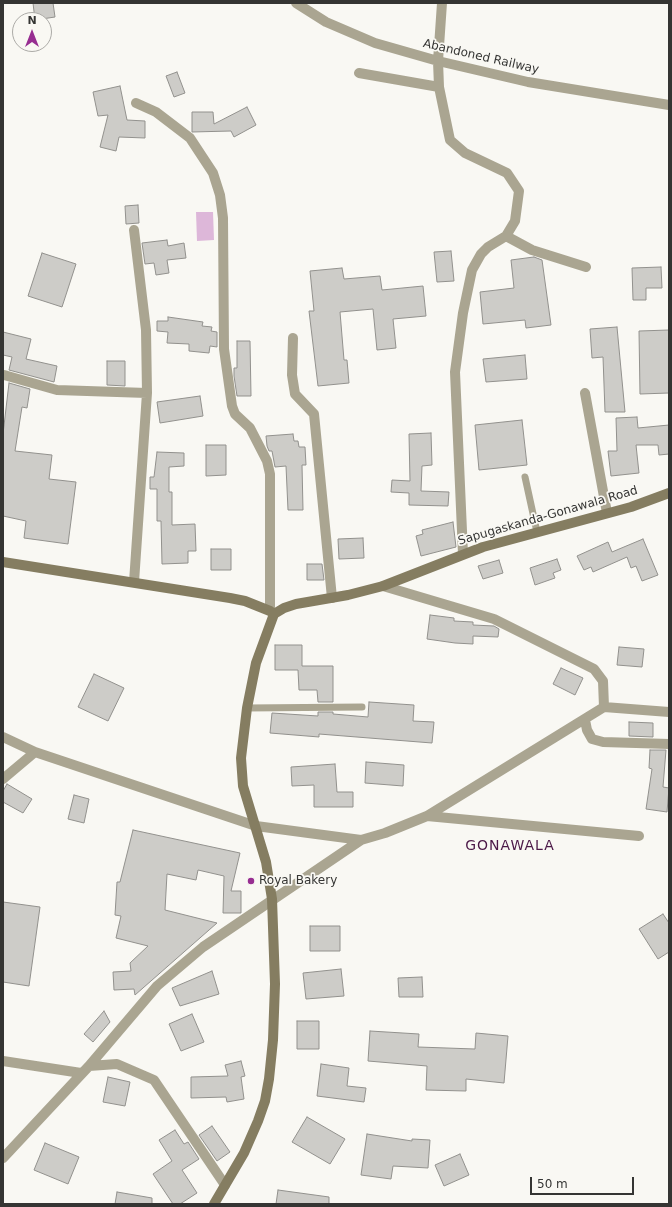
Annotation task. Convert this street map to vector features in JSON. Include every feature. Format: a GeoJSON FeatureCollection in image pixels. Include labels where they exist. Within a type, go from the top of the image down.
{"type":"FeatureCollection","features":[{"type":"Feature","properties":{"kind":"street","name":"Abandoned Railway"},"geometry":{"type":"LineString","coordinates":[[296,3],[326,22],[375,43],[438,61],[528,82],[669,105]]}},
{"type":"Feature","properties":{"kind":"street"},"geometry":{"type":"LineString","coordinates":[[442,3],[438,61],[439,87],[450,140],[465,153],[507,173],[519,191],[515,221],[506,236],[488,246],[480,254],[472,270],[455,372],[463,554]]}},
{"type":"Feature","properties":{"kind":"street"},"geometry":{"type":"LineString","coordinates":[[359,73],[439,87]]}},
{"type":"Feature","properties":{"kind":"street"},"geometry":{"type":"LineString","coordinates":[[136,103],[156,112],[190,138],[213,173],[220,194],[223,218],[224,350],[232,406],[234,414],[250,428],[267,461],[270,474],[272,612],[256,663],[247,708],[242,742],[241,774],[266,862],[272,899],[275,984],[273,1040],[265,1101],[244,1153],[214,1204]]}},
{"type":"Feature","properties":{"kind":"street"},"geometry":{"type":"LineString","coordinates":[[134,230],[146,330],[147,394],[134,582]]}},
{"type":"Feature","properties":{"kind":"street"},"geometry":{"type":"LineString","coordinates":[[506,236],[532,250],[586,267]]}},
{"type":"Feature","properties":{"kind":"street"},"geometry":{"type":"LineString","coordinates":[[293,338],[292,375],[295,394],[314,414],[332,598]]}},
{"type":"Feature","properties":{"kind":"street"},"geometry":{"type":"LineString","coordinates":[[3,376],[57,390],[147,394]]}},
{"type":"Feature","properties":{"kind":"street"},"geometry":{"type":"LineString","coordinates":[[585,393],[607,513]]}},
{"type":"Feature","properties":{"kind":"street","name":"Sapugaskanda-Gonawala Road"},"geometry":{"type":"LineString","coordinates":[[272,612],[288,606],[332,598],[383,586],[463,554],[607,513],[669,493]]}},
{"type":"Feature","properties":{"kind":"street"},"geometry":{"type":"LineString","coordinates":[[3,562],[245,601],[272,612]]}},
{"type":"Feature","properties":{"kind":"street"},"geometry":{"type":"LineString","coordinates":[[383,586],[494,620],[594,670],[603,681],[604,707]]}},
{"type":"Feature","properties":{"kind":"street"},"geometry":{"type":"LineString","coordinates":[[3,1158],[89,1066],[157,986],[203,947],[272,899],[361,840],[385,833],[427,816],[604,707],[669,712]]}},
{"type":"Feature","properties":{"kind":"street"},"geometry":{"type":"LineString","coordinates":[[585,720],[587,730],[592,739],[603,742],[669,744]]}},
{"type":"Feature","properties":{"kind":"street"},"geometry":{"type":"LineString","coordinates":[[3,737],[35,752],[256,826],[361,840]]}},
{"type":"Feature","properties":{"kind":"street"},"geometry":{"type":"LineString","coordinates":[[3,779],[35,752]]}},
{"type":"Feature","properties":{"kind":"street"},"geometry":{"type":"LineString","coordinates":[[427,816],[640,836]]}},
{"type":"Feature","properties":{"kind":"street"},"geometry":{"type":"LineString","coordinates":[[3,1061],[81,1073]]}},
{"type":"Feature","properties":{"kind":"street"},"geometry":{"type":"LineString","coordinates":[[89,1066],[117,1064],[154,1080],[225,1185]]}},
{"type":"Feature","properties":{"kind":"lane"},"geometry":{"type":"LineString","coordinates":[[525,477],[537,532]]}},
{"type":"Feature","properties":{"kind":"lane"},"geometry":{"type":"LineString","coordinates":[[247,708],[362,707]]}},
{"type":"Feature","properties":{"kind":"shaded area"},"geometry":{"type":"Polygon","coordinates":[[[196,212],[213,212],[214,240],[197,241],[196,212]]]}},
{"type":"Feature","properties":{"kind":"building"},"geometry":{"type":"Polygon","coordinates":[[[33,3],[53,3],[55,17],[52,17],[52,12],[34,12],[33,3]]]}},
{"type":"Feature","properties":{"kind":"building"},"geometry":{"type":"Polygon","coordinates":[[[177,72],[185,93],[174,97],[166,76],[177,72]]]}},
{"type":"Feature","properties":{"kind":"building"},"geometry":{"type":"Polygon","coordinates":[[[120,86],[127,120],[145,121],[145,138],[119,137],[116,151],[100,147],[108,115],[98,116],[93,92],[120,86]]]}},
{"type":"Feature","properties":{"kind":"building"},"geometry":{"type":"Polygon","coordinates":[[[247,107],[256,125],[234,137],[231,131],[192,132],[192,112],[213,112],[214,124],[247,107]]]}},
{"type":"Feature","properties":{"kind":"building"},"geometry":{"type":"Polygon","coordinates":[[[138,205],[139,223],[126,224],[125,206],[138,205]]]}},
{"type":"Feature","properties":{"kind":"building"},"geometry":{"type":"Polygon","coordinates":[[[167,240],[168,246],[184,243],[186,258],[167,260],[169,273],[156,275],[154,263],[145,264],[142,243],[167,240]]]}},
{"type":"Feature","properties":{"kind":"building"},"geometry":{"type":"Polygon","coordinates":[[[451,251],[454,281],[437,282],[434,252],[451,251]]]}},
{"type":"Feature","properties":{"kind":"building"},"geometry":{"type":"Polygon","coordinates":[[[42,253],[76,264],[62,307],[28,296],[42,253]]]}},
{"type":"Feature","properties":{"kind":"building"},"geometry":{"type":"Polygon","coordinates":[[[534,257],[542,260],[551,325],[526,328],[525,320],[483,324],[480,292],[514,288],[511,260],[534,257]]]}},
{"type":"Feature","properties":{"kind":"building"},"geometry":{"type":"Polygon","coordinates":[[[661,267],[662,288],[646,288],[646,300],[633,300],[632,268],[661,267]]]}},
{"type":"Feature","properties":{"kind":"building"},"geometry":{"type":"Polygon","coordinates":[[[342,268],[344,279],[380,276],[382,290],[423,286],[426,316],[393,319],[396,348],[377,350],[373,309],[340,312],[344,360],[347,360],[349,383],[318,386],[309,311],[314,311],[310,271],[342,268]]]}},
{"type":"Feature","properties":{"kind":"building"},"geometry":{"type":"Polygon","coordinates":[[[168,317],[203,322],[202,326],[212,327],[211,331],[217,332],[217,347],[210,346],[209,353],[189,351],[189,344],[167,343],[168,332],[157,331],[157,321],[168,321],[168,317]]]}},
{"type":"Feature","properties":{"kind":"building"},"geometry":{"type":"Polygon","coordinates":[[[617,327],[625,412],[605,412],[603,357],[592,358],[590,329],[617,327]]]}},
{"type":"Feature","properties":{"kind":"building"},"geometry":{"type":"Polygon","coordinates":[[[669,330],[669,393],[640,394],[639,331],[669,330]]]}},
{"type":"Feature","properties":{"kind":"building"},"geometry":{"type":"Polygon","coordinates":[[[3,332],[31,339],[26,359],[57,366],[54,382],[9,370],[12,357],[3,355],[3,332]]]}},
{"type":"Feature","properties":{"kind":"building"},"geometry":{"type":"Polygon","coordinates":[[[237,341],[250,341],[251,396],[237,396],[234,368],[237,368],[237,341]]]}},
{"type":"Feature","properties":{"kind":"building"},"geometry":{"type":"Polygon","coordinates":[[[525,355],[527,379],[486,382],[483,359],[525,355]]]}},
{"type":"Feature","properties":{"kind":"building"},"geometry":{"type":"Polygon","coordinates":[[[107,361],[125,361],[125,386],[107,385],[107,361]]]}},
{"type":"Feature","properties":{"kind":"building"},"geometry":{"type":"Polygon","coordinates":[[[9,383],[30,389],[27,408],[22,407],[15,451],[52,455],[49,479],[76,482],[68,544],[24,538],[26,521],[3,516],[3,434],[9,383]]]}},
{"type":"Feature","properties":{"kind":"building"},"geometry":{"type":"Polygon","coordinates":[[[200,396],[203,416],[160,423],[157,402],[200,396]]]}},
{"type":"Feature","properties":{"kind":"building"},"geometry":{"type":"Polygon","coordinates":[[[637,417],[638,428],[669,425],[669,454],[659,455],[658,445],[636,445],[639,473],[611,476],[608,451],[617,451],[616,418],[637,417]]]}},
{"type":"Feature","properties":{"kind":"building"},"geometry":{"type":"Polygon","coordinates":[[[522,420],[527,465],[479,470],[475,425],[522,420]]]}},
{"type":"Feature","properties":{"kind":"building"},"geometry":{"type":"Polygon","coordinates":[[[431,433],[432,465],[422,466],[421,491],[449,492],[448,506],[409,505],[409,493],[391,492],[392,480],[410,481],[409,434],[431,433]]]}},
{"type":"Feature","properties":{"kind":"building"},"geometry":{"type":"Polygon","coordinates":[[[293,434],[294,441],[298,441],[299,447],[305,447],[306,465],[302,465],[303,510],[288,510],[286,466],[275,467],[272,451],[269,451],[267,446],[266,436],[293,434]]]}},
{"type":"Feature","properties":{"kind":"building"},"geometry":{"type":"Polygon","coordinates":[[[206,445],[226,445],[226,475],[206,476],[206,445]]]}},
{"type":"Feature","properties":{"kind":"building"},"geometry":{"type":"Polygon","coordinates":[[[157,452],[184,453],[184,466],[169,467],[169,492],[172,492],[172,525],[195,524],[196,551],[188,551],[188,563],[162,564],[161,521],[157,521],[157,489],[150,489],[150,477],[154,477],[157,452]]]}},
{"type":"Feature","properties":{"kind":"building"},"geometry":{"type":"Polygon","coordinates":[[[453,522],[456,547],[421,556],[416,536],[423,534],[422,530],[453,522]]]}},
{"type":"Feature","properties":{"kind":"building"},"geometry":{"type":"Polygon","coordinates":[[[363,538],[364,558],[339,559],[338,539],[363,538]]]}},
{"type":"Feature","properties":{"kind":"building"},"geometry":{"type":"Polygon","coordinates":[[[643,539],[658,575],[642,581],[636,566],[631,568],[627,557],[593,572],[591,567],[584,570],[577,556],[608,542],[612,552],[643,539]]]}},
{"type":"Feature","properties":{"kind":"building"},"geometry":{"type":"Polygon","coordinates":[[[211,549],[231,549],[231,570],[211,570],[211,549]]]}},
{"type":"Feature","properties":{"kind":"building"},"geometry":{"type":"Polygon","coordinates":[[[557,559],[561,570],[553,573],[555,578],[535,585],[530,568],[557,559]]]}},
{"type":"Feature","properties":{"kind":"building"},"geometry":{"type":"Polygon","coordinates":[[[499,560],[503,573],[483,579],[478,566],[499,560]]]}},
{"type":"Feature","properties":{"kind":"building"},"geometry":{"type":"Polygon","coordinates":[[[307,564],[322,564],[324,580],[307,580],[307,564]]]}},
{"type":"Feature","properties":{"kind":"building"},"geometry":{"type":"Polygon","coordinates":[[[430,615],[454,618],[454,621],[473,622],[473,625],[494,626],[499,629],[498,637],[473,636],[473,644],[427,639],[430,615]]]}},
{"type":"Feature","properties":{"kind":"building"},"geometry":{"type":"Polygon","coordinates":[[[275,645],[302,645],[302,666],[333,666],[333,702],[318,702],[317,690],[299,690],[298,670],[275,670],[275,645]]]}},
{"type":"Feature","properties":{"kind":"building"},"geometry":{"type":"Polygon","coordinates":[[[619,647],[644,649],[642,667],[617,665],[619,647]]]}},
{"type":"Feature","properties":{"kind":"building"},"geometry":{"type":"Polygon","coordinates":[[[561,668],[583,678],[575,695],[553,684],[561,668]]]}},
{"type":"Feature","properties":{"kind":"building"},"geometry":{"type":"Polygon","coordinates":[[[94,674],[124,688],[108,721],[78,707],[94,674]]]}},
{"type":"Feature","properties":{"kind":"building"},"geometry":{"type":"Polygon","coordinates":[[[369,702],[414,705],[413,721],[434,722],[432,743],[319,734],[319,737],[270,733],[272,713],[318,716],[318,712],[333,712],[333,714],[368,717],[369,702]]]}},
{"type":"Feature","properties":{"kind":"building"},"geometry":{"type":"Polygon","coordinates":[[[629,722],[653,723],[653,737],[629,736],[629,722]]]}},
{"type":"Feature","properties":{"kind":"building"},"geometry":{"type":"Polygon","coordinates":[[[650,750],[666,750],[663,787],[669,788],[667,812],[646,809],[652,769],[649,768],[650,750]]]}},
{"type":"Feature","properties":{"kind":"building"},"geometry":{"type":"Polygon","coordinates":[[[366,762],[404,765],[403,786],[365,783],[366,762]]]}},
{"type":"Feature","properties":{"kind":"building"},"geometry":{"type":"Polygon","coordinates":[[[335,764],[337,792],[353,792],[353,807],[314,807],[314,785],[292,786],[291,767],[335,764]]]}},
{"type":"Feature","properties":{"kind":"building"},"geometry":{"type":"Polygon","coordinates":[[[7,784],[32,799],[23,813],[3,802],[3,791],[7,784]]]}},
{"type":"Feature","properties":{"kind":"building"},"geometry":{"type":"Polygon","coordinates":[[[74,795],[89,799],[84,823],[68,819],[74,795]]]}},
{"type":"Feature","properties":{"kind":"building"},"geometry":{"type":"Polygon","coordinates":[[[133,830],[240,853],[231,891],[241,891],[241,913],[223,913],[224,876],[198,870],[196,880],[167,874],[165,910],[217,923],[135,995],[134,989],[114,990],[113,972],[131,971],[130,963],[148,946],[116,938],[121,916],[115,915],[117,882],[120,882],[133,830]]]}},
{"type":"Feature","properties":{"kind":"building"},"geometry":{"type":"Polygon","coordinates":[[[3,902],[40,907],[29,986],[3,982],[3,902]]]}},
{"type":"Feature","properties":{"kind":"building"},"geometry":{"type":"Polygon","coordinates":[[[663,914],[669,923],[669,952],[658,959],[639,929],[663,914]]]}},
{"type":"Feature","properties":{"kind":"building"},"geometry":{"type":"Polygon","coordinates":[[[310,926],[340,926],[340,951],[310,951],[310,926]]]}},
{"type":"Feature","properties":{"kind":"building"},"geometry":{"type":"Polygon","coordinates":[[[341,969],[344,996],[306,999],[303,973],[341,969]]]}},
{"type":"Feature","properties":{"kind":"building"},"geometry":{"type":"Polygon","coordinates":[[[212,971],[219,994],[180,1006],[172,988],[212,971]]]}},
{"type":"Feature","properties":{"kind":"building"},"geometry":{"type":"Polygon","coordinates":[[[422,977],[423,997],[399,997],[398,978],[422,977]]]}},
{"type":"Feature","properties":{"kind":"building"},"geometry":{"type":"Polygon","coordinates":[[[104,1011],[110,1022],[93,1042],[84,1034],[104,1011]]]}},
{"type":"Feature","properties":{"kind":"building"},"geometry":{"type":"Polygon","coordinates":[[[192,1014],[204,1042],[181,1051],[169,1024],[192,1014]]]}},
{"type":"Feature","properties":{"kind":"building"},"geometry":{"type":"Polygon","coordinates":[[[297,1021],[319,1021],[319,1049],[297,1049],[297,1021]]]}},
{"type":"Feature","properties":{"kind":"building"},"geometry":{"type":"Polygon","coordinates":[[[370,1031],[419,1034],[418,1047],[475,1049],[476,1033],[508,1036],[504,1083],[466,1079],[466,1091],[426,1090],[427,1066],[368,1061],[370,1031]]]}},
{"type":"Feature","properties":{"kind":"building"},"geometry":{"type":"Polygon","coordinates":[[[241,1061],[245,1076],[241,1077],[244,1099],[227,1102],[226,1097],[191,1098],[191,1077],[228,1076],[225,1065],[241,1061]]]}},
{"type":"Feature","properties":{"kind":"building"},"geometry":{"type":"Polygon","coordinates":[[[321,1064],[349,1068],[347,1086],[366,1088],[364,1102],[317,1096],[321,1064]]]}},
{"type":"Feature","properties":{"kind":"building"},"geometry":{"type":"Polygon","coordinates":[[[108,1077],[130,1082],[125,1106],[103,1102],[108,1077]]]}},
{"type":"Feature","properties":{"kind":"building"},"geometry":{"type":"Polygon","coordinates":[[[307,1117],[345,1139],[330,1164],[292,1142],[307,1117]]]}},
{"type":"Feature","properties":{"kind":"building"},"geometry":{"type":"Polygon","coordinates":[[[212,1126],[230,1152],[217,1161],[199,1135],[212,1126]]]}},
{"type":"Feature","properties":{"kind":"building"},"geometry":{"type":"Polygon","coordinates":[[[175,1130],[184,1144],[188,1142],[199,1159],[182,1170],[197,1193],[180,1204],[173,1204],[153,1174],[172,1161],[159,1140],[175,1130]]]}},
{"type":"Feature","properties":{"kind":"building"},"geometry":{"type":"Polygon","coordinates":[[[367,1134],[412,1141],[412,1139],[430,1140],[428,1168],[393,1166],[391,1179],[361,1175],[367,1134]]]}},
{"type":"Feature","properties":{"kind":"building"},"geometry":{"type":"Polygon","coordinates":[[[45,1143],[79,1157],[68,1184],[34,1170],[45,1143]]]}},
{"type":"Feature","properties":{"kind":"building"},"geometry":{"type":"Polygon","coordinates":[[[460,1154],[469,1175],[444,1186],[435,1165],[460,1154]]]}},
{"type":"Feature","properties":{"kind":"building"},"geometry":{"type":"Polygon","coordinates":[[[278,1190],[329,1197],[329,1204],[276,1204],[278,1190]]]}},
{"type":"Feature","properties":{"kind":"building"},"geometry":{"type":"Polygon","coordinates":[[[117,1192],[152,1198],[152,1204],[115,1204],[117,1192]]]}},
{"type":"Feature","properties":{"kind":"place","name":"Royal Bakery"},"geometry":{"type":"Point","coordinates":[251,881]}},
{"type":"Feature","properties":{"kind":"district","name":"GONAWALA"},"geometry":{"type":"Point","coordinates":[510,846]}}]}
